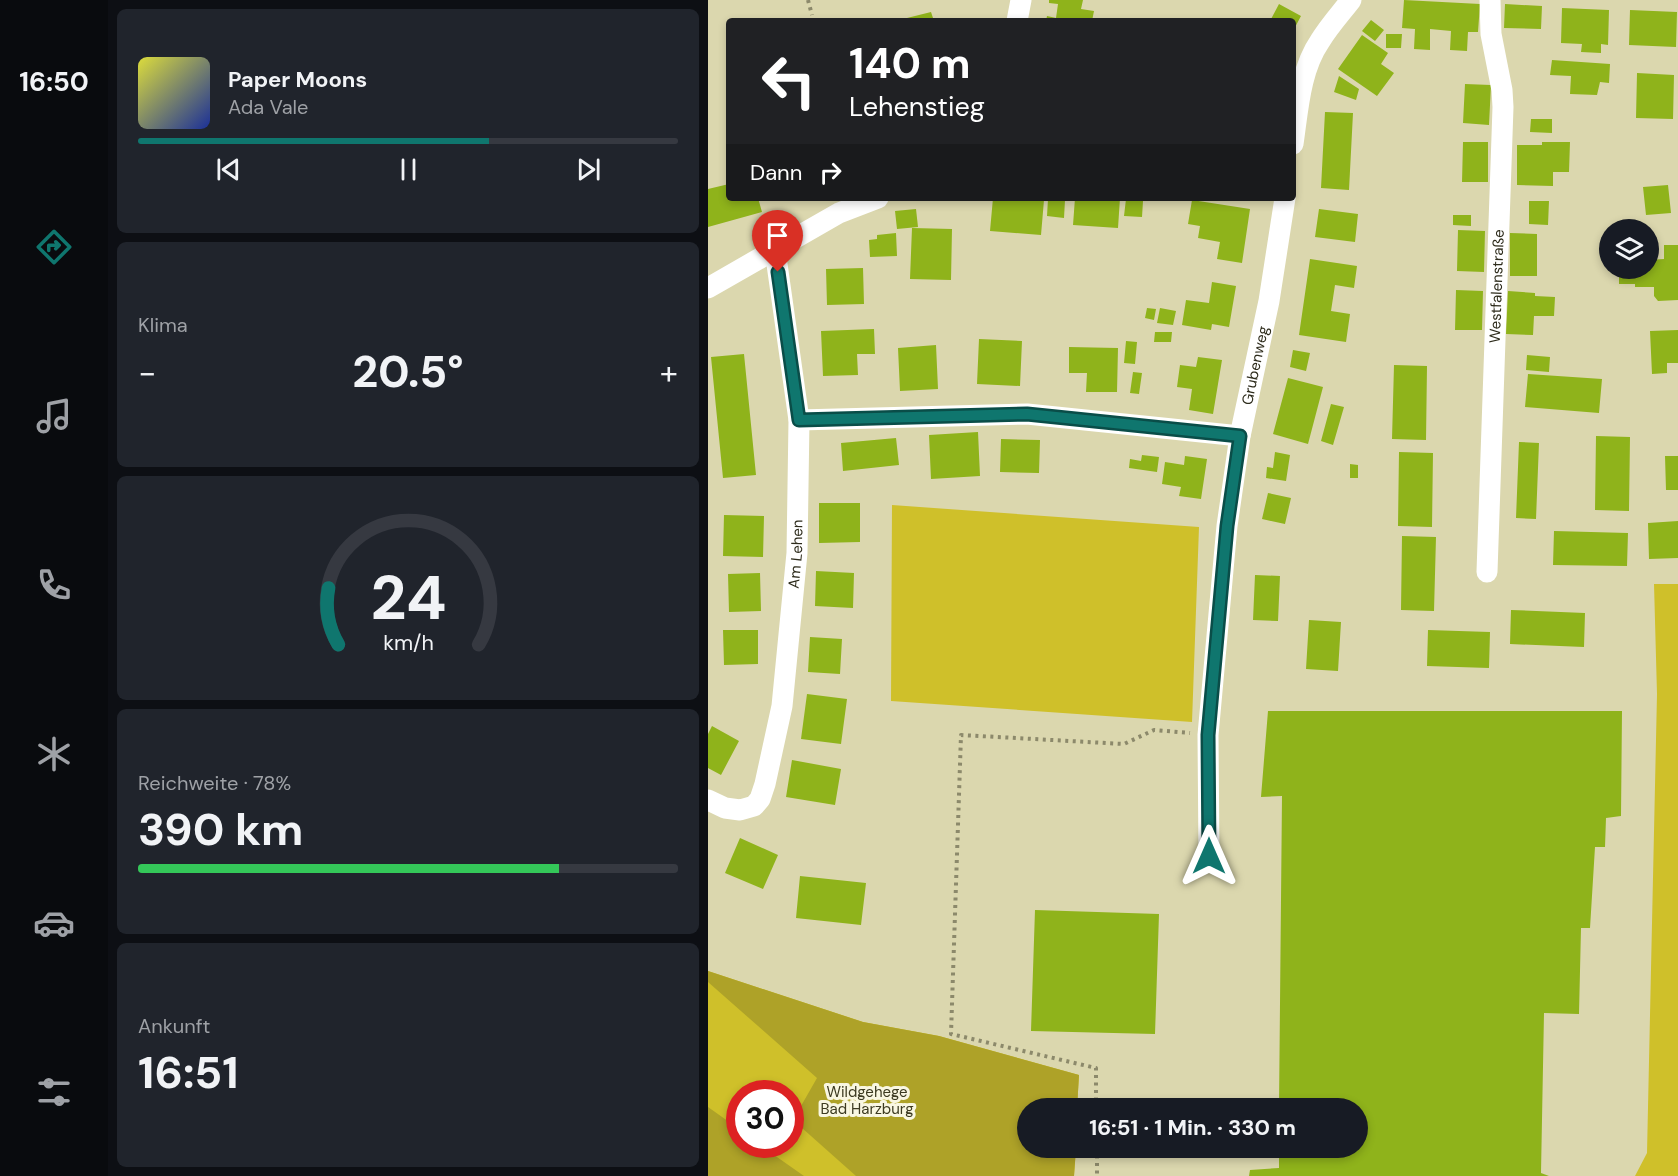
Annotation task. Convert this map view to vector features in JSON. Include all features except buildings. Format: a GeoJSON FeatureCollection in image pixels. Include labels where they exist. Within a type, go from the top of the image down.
{"type":"FeatureCollection","features":[{"type":"Feature","properties":{"kind":"street"},"geometry":{"type":"LineString","coordinates":[[1018,18],[1021,0]]}},
{"type":"Feature","properties":{"kind":"street"},"geometry":{"type":"LineString","coordinates":[[1296,125],[1307,66],[1319,42],[1351,0]]}},
{"type":"Feature","properties":{"kind":"street","name":"Westfalenstraße"},"geometry":{"type":"LineString","coordinates":[[1487,572],[1503,107],[1491,34],[1490,0]]}},
{"type":"Feature","properties":{"kind":"street"},"geometry":{"type":"LineString","coordinates":[[708,288],[839,213],[870,201]]}},
{"type":"Feature","properties":{"kind":"street","name":"Grubenweg"},"geometry":{"type":"LineString","coordinates":[[1209,856],[1208,735],[1227,526],[1240,436],[1269,301],[1285,201]]}},
{"type":"Feature","properties":{"kind":"street","name":"Am Lehen"},"geometry":{"type":"LineString","coordinates":[[708,800],[725,808],[740,810],[754,806],[760,799],[782,706],[797,553],[799,420],[775,250]]}},
{"type":"Feature","properties":{"kind":"street"},"geometry":{"type":"LineString","coordinates":[[799,420],[1027,414],[1240,436]]}},
{"type":"Feature","properties":{"kind":"path"},"geometry":{"type":"LineString","coordinates":[[808,0],[812,15]]}},
{"type":"Feature","properties":{"kind":"path"},"geometry":{"type":"LineString","coordinates":[[1096,1098],[1096,1068],[951,1034],[961,735],[1124,744],[1155,730],[1208,735]]}},
{"type":"Feature","properties":{"kind":"path"},"geometry":{"type":"LineString","coordinates":[[1097,1158],[1097,1176]]}},
{"type":"Feature","properties":{"kind":"green space"},"geometry":{"type":"Polygon","coordinates":[[[892,505],[1199,527],[1192,722],[891,701],[892,505]]]}},
{"type":"Feature","properties":{"kind":"green space"},"geometry":{"type":"Polygon","coordinates":[[[1654,584],[1678,584],[1678,1176],[1635,1176],[1647,1153],[1657,694],[1654,584]]]}},
{"type":"Feature","properties":{"kind":"green space","name":"Wildgehege Bad Harzburg"},"geometry":{"type":"Polygon","coordinates":[[[708,971],[863,1022],[939,1036],[1079,1075],[1078,1098],[1017,1098],[1017,1158],[1075,1158],[1074,1176],[708,1176],[708,971]]]}},
{"type":"Feature","properties":{"kind":"green space","name":"Wildgehege Bad Harzburg"},"geometry":{"type":"Polygon","coordinates":[[[708,971],[863,1022],[939,1036],[1079,1075],[1078,1098],[1017,1098],[1017,1158],[1075,1158],[1074,1176],[856,1176],[804,1130],[804,1101],[817,1078],[708,982],[708,971]]]}},
{"type":"Feature","properties":{"kind":"green space"},"geometry":{"type":"Polygon","coordinates":[[[708,1107],[726,1120],[726,1158],[778,1158],[804,1176],[708,1176],[708,1107]]]}},
{"type":"Feature","properties":{"kind":"route"},"geometry":{"type":"LineString","coordinates":[[778,272],[799,420],[1027,414],[1240,436],[1227,526],[1208,735],[1209,856]]}}]}
